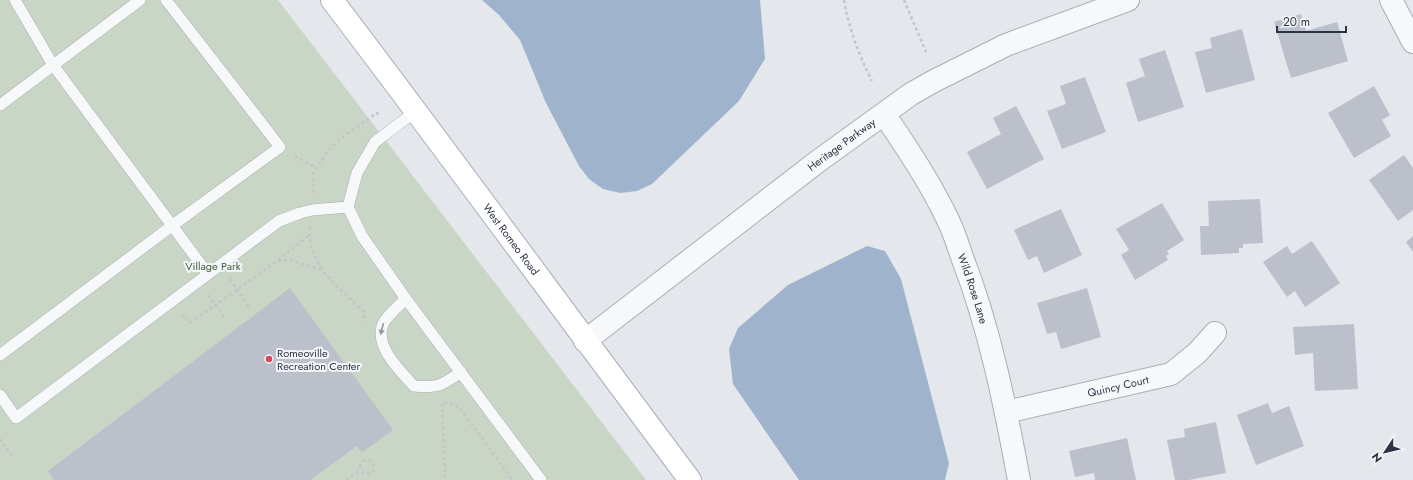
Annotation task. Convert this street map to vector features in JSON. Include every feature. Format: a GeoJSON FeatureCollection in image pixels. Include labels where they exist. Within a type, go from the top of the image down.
{"type":"FeatureCollection","features":[{"type":"Feature","properties":{"kind":"main road","name":"West Romeo Road"},"geometry":{"type":"LineString","coordinates":[[332,0],[690,480]]}},
{"type":"Feature","properties":{"kind":"street","name":"Heritage Parkway"},"geometry":{"type":"LineString","coordinates":[[585,340],[817,162],[911,94],[934,81],[1083,7],[1128,0]]}},
{"type":"Feature","properties":{"kind":"street"},"geometry":{"type":"LineString","coordinates":[[1391,0],[1413,42]]}},
{"type":"Feature","properties":{"kind":"street","name":"Wild Rose Lane"},"geometry":{"type":"LineString","coordinates":[[884,114],[931,186],[949,221],[978,304],[1006,412],[1019,480]]}},
{"type":"Feature","properties":{"kind":"street","name":"Quincy Court"},"geometry":{"type":"LineString","coordinates":[[1006,412],[1171,374],[1197,353],[1215,333]]}},
{"type":"Feature","properties":{"kind":"lane"},"geometry":{"type":"LineString","coordinates":[[15,0],[53,65],[208,274]]}},
{"type":"Feature","properties":{"kind":"lane"},"geometry":{"type":"LineString","coordinates":[[0,105],[140,0]]}},
{"type":"Feature","properties":{"kind":"lane"},"geometry":{"type":"LineString","coordinates":[[0,355],[280,147],[166,0]]}},
{"type":"Feature","properties":{"kind":"lane"},"geometry":{"type":"LineString","coordinates":[[416,111],[375,142],[357,173],[348,207],[362,236],[406,299],[541,480]]}},
{"type":"Feature","properties":{"kind":"lane"},"geometry":{"type":"LineString","coordinates":[[0,395],[16,418],[279,221],[312,210],[348,207]]}},
{"type":"Feature","properties":{"kind":"lane"},"geometry":{"type":"LineString","coordinates":[[406,299],[391,312],[383,323],[380,338],[394,364],[414,386],[431,387],[444,384],[461,372]]}},
{"type":"Feature","properties":{"kind":"path"},"geometry":{"type":"LineString","coordinates":[[844,0],[853,39],[860,58],[872,81]]}},
{"type":"Feature","properties":{"kind":"path"},"geometry":{"type":"LineString","coordinates":[[904,0],[926,52]]}},
{"type":"Feature","properties":{"kind":"path"},"geometry":{"type":"LineString","coordinates":[[312,210],[314,174],[327,152],[340,138],[377,113],[390,130]]}},
{"type":"Feature","properties":{"kind":"path"},"geometry":{"type":"LineString","coordinates":[[280,147],[318,168]]}},
{"type":"Feature","properties":{"kind":"path"},"geometry":{"type":"LineString","coordinates":[[172,301],[190,323],[276,262],[309,235],[314,256],[322,270],[290,260],[276,262]]}},
{"type":"Feature","properties":{"kind":"path"},"geometry":{"type":"LineString","coordinates":[[237,289],[250,308]]}},
{"type":"Feature","properties":{"kind":"path"},"geometry":{"type":"LineString","coordinates":[[216,305],[226,319]]}},
{"type":"Feature","properties":{"kind":"path"},"geometry":{"type":"LineString","coordinates":[[442,403],[445,480]]}},
{"type":"Feature","properties":{"kind":"path"},"geometry":{"type":"LineString","coordinates":[[0,439],[12,456]]}},
{"type":"Feature","properties":{"kind":"path"},"geometry":{"type":"LineString","coordinates":[[364,461],[372,462],[374,465],[374,471],[370,474],[365,474],[361,470],[361,464],[364,461]]}},
{"type":"Feature","properties":{"kind":"path"},"geometry":{"type":"LineString","coordinates":[[346,480],[361,470]]}},
{"type":"Feature","properties":{"kind":"green space","name":"Village Park"},"geometry":{"type":"Polygon","coordinates":[[[0,0],[278,0],[646,480],[0,480],[0,0]]]}},
{"type":"Feature","properties":{"kind":"water"},"geometry":{"type":"Polygon","coordinates":[[[482,0],[760,0],[765,59],[739,101],[652,184],[637,191],[620,193],[603,189],[589,179],[579,166],[546,103],[520,40],[499,15],[482,0]]]}},
{"type":"Feature","properties":{"kind":"water"},"geometry":{"type":"Polygon","coordinates":[[[867,246],[885,251],[901,279],[949,463],[945,480],[799,480],[733,384],[729,349],[738,328],[788,285],[867,246]]]}},
{"type":"Feature","properties":{"kind":"building"},"geometry":{"type":"Polygon","coordinates":[[[1301,14],[1306,31],[1337,22],[1348,61],[1291,78],[1274,22],[1301,14]]]}},
{"type":"Feature","properties":{"kind":"building"},"geometry":{"type":"Polygon","coordinates":[[[1242,29],[1255,80],[1206,93],[1195,52],[1212,48],[1210,38],[1242,29]]]}},
{"type":"Feature","properties":{"kind":"building"},"geometry":{"type":"Polygon","coordinates":[[[1165,50],[1184,107],[1138,122],[1126,83],[1145,76],[1139,59],[1165,50]]]}},
{"type":"Feature","properties":{"kind":"building"},"geometry":{"type":"Polygon","coordinates":[[[1085,77],[1106,132],[1062,149],[1047,111],[1066,104],[1060,86],[1085,77]]]}},
{"type":"Feature","properties":{"kind":"building"},"geometry":{"type":"Polygon","coordinates":[[[1374,86],[1390,115],[1382,120],[1391,136],[1354,158],[1328,113],[1374,86]]]}},
{"type":"Feature","properties":{"kind":"building"},"geometry":{"type":"Polygon","coordinates":[[[1016,106],[1044,159],[987,189],[967,152],[1001,134],[993,118],[1016,106]]]}},
{"type":"Feature","properties":{"kind":"building"},"geometry":{"type":"Polygon","coordinates":[[[1404,155],[1413,168],[1413,210],[1398,221],[1369,180],[1404,155]]]}},
{"type":"Feature","properties":{"kind":"building"},"geometry":{"type":"Polygon","coordinates":[[[1260,199],[1263,243],[1243,244],[1243,248],[1239,248],[1239,253],[1201,255],[1200,226],[1209,226],[1208,201],[1260,199]]]}},
{"type":"Feature","properties":{"kind":"building"},"geometry":{"type":"Polygon","coordinates":[[[1162,203],[1184,240],[1167,251],[1169,254],[1166,256],[1168,260],[1135,280],[1121,255],[1129,250],[1116,229],[1162,203]]]}},
{"type":"Feature","properties":{"kind":"building"},"geometry":{"type":"Polygon","coordinates":[[[1061,209],[1082,255],[1044,273],[1037,256],[1028,260],[1014,230],[1061,209]]]}},
{"type":"Feature","properties":{"kind":"building"},"geometry":{"type":"Polygon","coordinates":[[[1413,236],[1413,252],[1406,242],[1413,236]]]}},
{"type":"Feature","properties":{"kind":"building"},"geometry":{"type":"Polygon","coordinates":[[[1312,241],[1340,283],[1305,307],[1295,291],[1287,297],[1263,262],[1287,246],[1292,254],[1312,241]]]}},
{"type":"Feature","properties":{"kind":"building","name":"Romeoville Recreation Center"},"geometry":{"type":"Polygon","coordinates":[[[290,288],[393,430],[362,452],[357,446],[310,480],[54,480],[48,471],[290,288]]]}},
{"type":"Feature","properties":{"kind":"building"},"geometry":{"type":"Polygon","coordinates":[[[1087,288],[1101,337],[1061,349],[1056,332],[1047,334],[1037,303],[1087,288]]]}},
{"type":"Feature","properties":{"kind":"building"},"geometry":{"type":"Polygon","coordinates":[[[1354,324],[1358,389],[1315,391],[1313,353],[1295,355],[1293,327],[1354,324]]]}},
{"type":"Feature","properties":{"kind":"building"},"geometry":{"type":"Polygon","coordinates":[[[1268,403],[1272,413],[1289,406],[1304,446],[1256,465],[1237,415],[1268,403]]]}},
{"type":"Feature","properties":{"kind":"building"},"geometry":{"type":"Polygon","coordinates":[[[1216,422],[1226,473],[1189,480],[1175,480],[1167,440],[1185,437],[1184,429],[1216,422]]]}},
{"type":"Feature","properties":{"kind":"building"},"geometry":{"type":"Polygon","coordinates":[[[1127,438],[1136,480],[1095,480],[1094,473],[1075,477],[1069,451],[1127,438]]]}},
{"type":"Feature","properties":{"kind":"place","name":"Romeoville Recreation Center"},"geometry":{"type":"Point","coordinates":[269,359]}}]}
